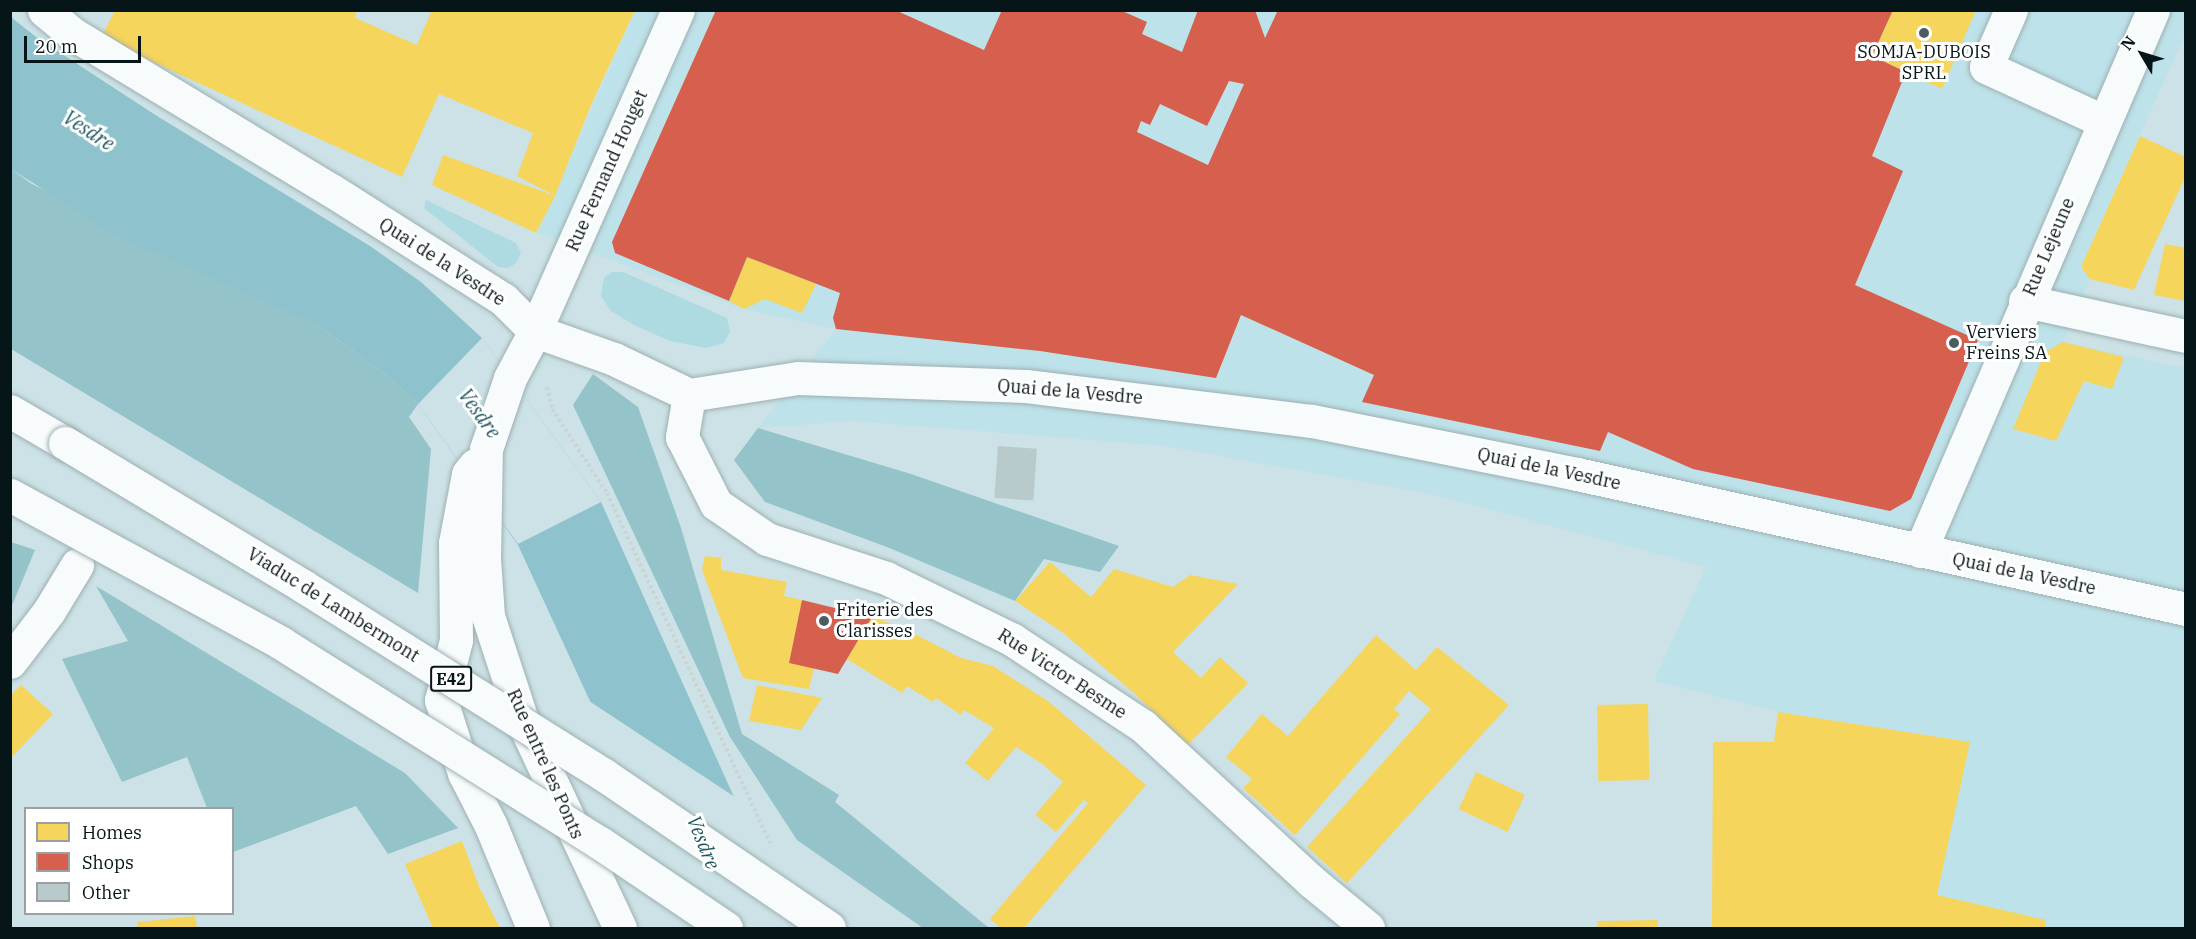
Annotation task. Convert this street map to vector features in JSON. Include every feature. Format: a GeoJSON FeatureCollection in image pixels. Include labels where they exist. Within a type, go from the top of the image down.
{"type":"FeatureCollection","features":[{"type":"Feature","properties":{"kind":"main road","name":"Quai de la Vesdre"},"geometry":{"type":"LineString","coordinates":[[44,10],[78,22],[331,190],[503,300],[536,331],[614,358],[689,395],[798,378],[1075,390],[1311,421],[1576,474],[2186,609]]}},
{"type":"Feature","properties":{"kind":"main road","name":"Rue Fernand Houget"},"geometry":{"type":"LineString","coordinates":[[536,331],[678,10]]}},
{"type":"Feature","properties":{"kind":"main road"},"geometry":{"type":"LineString","coordinates":[[2011,10],[1986,67],[2103,121]]}},
{"type":"Feature","properties":{"kind":"main road","name":"Rue Lejeune"},"geometry":{"type":"LineString","coordinates":[[1920,551],[2025,301],[2153,10]]}},
{"type":"Feature","properties":{"kind":"main road"},"geometry":{"type":"LineString","coordinates":[[2025,301],[2186,336]]}},
{"type":"Feature","properties":{"kind":"main road","name":"Rue entre les Ponts"},"geometry":{"type":"LineString","coordinates":[[533,928],[491,826],[464,773],[441,700],[456,640],[455,543],[480,474],[510,378],[536,331]]}},
{"type":"Feature","properties":{"kind":"main road","name":"Rue Victor Besme"},"geometry":{"type":"LineString","coordinates":[[689,395],[682,437],[716,504],[767,539],[886,578],[1013,640],[1143,726],[1311,881],[1368,928]]}},
{"type":"Feature","properties":{"kind":"main road","name":"Viaduc de Lambermont"},"geometry":{"type":"LineString","coordinates":[[10,411],[303,586],[604,775],[829,928]]}},
{"type":"Feature","properties":{"kind":"main road","name":"Rue entre les Ponts"},"geometry":{"type":"LineString","coordinates":[[480,474],[488,616],[522,720],[620,928]]}},
{"type":"Feature","properties":{"kind":"main road"},"geometry":{"type":"LineString","coordinates":[[10,495],[281,643],[600,843],[726,928]]}},
{"type":"Feature","properties":{"kind":"main road"},"geometry":{"type":"LineString","coordinates":[[10,662],[49,611],[77,565]]}},
{"type":"Feature","properties":{"kind":"path"},"geometry":{"type":"LineString","coordinates":[[536,331],[552,409],[607,493],[775,854]]}},
{"type":"Feature","properties":{"kind":"shaded area"},"geometry":{"type":"Polygon","coordinates":[[[635,11],[2185,11],[2185,35],[2081,266],[2090,279],[2063,342],[2185,368],[2185,928],[1773,928],[1774,742],[1778,712],[1654,681],[1706,567],[1435,495],[1165,446],[854,421],[758,428],[836,329],[744,309],[537,233],[635,11]]]}},
{"type":"Feature","properties":{"kind":"shaded area"},"geometry":{"type":"Polygon","coordinates":[[[11,169],[32,184],[318,325],[389,377],[418,404],[409,417],[431,449],[418,593],[11,349],[11,169]]]}},
{"type":"Feature","properties":{"kind":"shaded area"},"geometry":{"type":"Polygon","coordinates":[[[426,200],[516,243],[521,253],[516,263],[508,268],[498,267],[424,208],[426,200]]]}},
{"type":"Feature","properties":{"kind":"shaded area"},"geometry":{"type":"Polygon","coordinates":[[[612,272],[623,272],[727,318],[730,332],[724,343],[706,348],[670,341],[636,326],[611,311],[601,296],[604,278],[612,272]]]}},
{"type":"Feature","properties":{"kind":"shaded area"},"geometry":{"type":"Polygon","coordinates":[[[593,374],[638,407],[681,528],[742,734],[839,795],[835,802],[989,928],[923,928],[797,840],[730,737],[573,405],[593,374]]]}},
{"type":"Feature","properties":{"kind":"shaded area"},"geometry":{"type":"Polygon","coordinates":[[[758,428],[911,474],[1119,546],[1100,572],[1044,559],[1015,601],[887,547],[765,502],[734,460],[758,428]]]}},
{"type":"Feature","properties":{"kind":"shaded area"},"geometry":{"type":"Polygon","coordinates":[[[10,542],[35,550],[11,608],[10,542]]]}},
{"type":"Feature","properties":{"kind":"shaded area"},"geometry":{"type":"Polygon","coordinates":[[[96,586],[405,773],[458,828],[388,854],[356,806],[234,852],[234,807],[207,807],[187,757],[122,782],[62,659],[128,641],[96,586]]]}},
{"type":"Feature","properties":{"kind":"water","name":"Vesdre"},"geometry":{"type":"Polygon","coordinates":[[[11,17],[36,37],[157,116],[370,246],[421,282],[482,338],[601,502],[793,928],[601,725],[518,545],[418,404],[389,377],[318,325],[117,236],[11,169],[11,17]]]}},
{"type":"Feature","properties":{"kind":"pier"},"geometry":{"type":"Polygon","coordinates":[[[482,338],[601,502],[518,544],[418,404],[482,338]]]}},
{"type":"Feature","properties":{"kind":"pier"},"geometry":{"type":"Polygon","coordinates":[[[586,699],[738,799],[796,928],[685,928],[586,699]]]}},
{"type":"Feature","properties":{"kind":"building: Homes"},"geometry":{"type":"Polygon","coordinates":[[[115,10],[357,10],[355,18],[417,45],[432,10],[635,10],[591,105],[555,196],[517,176],[533,133],[439,94],[402,177],[101,38],[115,10]]]}},
{"type":"Feature","properties":{"kind":"building: Homes","name":"SOMJA-DUBOIS SPRL"},"geometry":{"type":"Polygon","coordinates":[[[1893,10],[1976,10],[1942,89],[1872,56],[1893,10]]]}},
{"type":"Feature","properties":{"kind":"building: Homes"},"geometry":{"type":"Polygon","coordinates":[[[2140,136],[2186,157],[2186,175],[2134,290],[2090,279],[2081,267],[2140,136]]]}},
{"type":"Feature","properties":{"kind":"building: Homes"},"geometry":{"type":"Polygon","coordinates":[[[443,155],[555,196],[536,233],[432,185],[443,155]]]}},
{"type":"Feature","properties":{"kind":"building: Homes"},"geometry":{"type":"Polygon","coordinates":[[[2165,244],[2186,248],[2186,301],[2154,295],[2165,244]]]}},
{"type":"Feature","properties":{"kind":"building: Homes"},"geometry":{"type":"Polygon","coordinates":[[[747,257],[816,284],[802,313],[765,299],[744,309],[729,301],[747,257]]]}},
{"type":"Feature","properties":{"kind":"building: Homes"},"geometry":{"type":"Polygon","coordinates":[[[2063,342],[2124,357],[2112,389],[2084,381],[2056,441],[2013,429],[2045,352],[2063,342]]]}},
{"type":"Feature","properties":{"kind":"building: Homes"},"geometry":{"type":"Polygon","coordinates":[[[705,556],[721,558],[721,570],[787,582],[784,596],[802,600],[789,663],[814,668],[809,689],[743,678],[702,570],[705,556]]]}},
{"type":"Feature","properties":{"kind":"building: Homes"},"geometry":{"type":"Polygon","coordinates":[[[1050,562],[1091,597],[1114,569],[1173,587],[1190,575],[1238,584],[1173,652],[1201,678],[1220,657],[1248,683],[1188,745],[1135,694],[1062,632],[1015,601],[1050,562]]]}},
{"type":"Feature","properties":{"kind":"building: Homes"},"geometry":{"type":"Polygon","coordinates":[[[872,617],[901,627],[961,658],[993,666],[1048,701],[1146,785],[1024,928],[1001,928],[990,919],[1088,803],[1084,800],[1056,832],[1035,815],[1063,782],[1041,763],[1016,747],[988,781],[965,763],[994,728],[964,710],[961,715],[936,698],[933,702],[907,686],[902,693],[847,659],[872,617]]]}},
{"type":"Feature","properties":{"kind":"building: Homes"},"geometry":{"type":"Polygon","coordinates":[[[1376,635],[1416,670],[1437,647],[1509,705],[1347,883],[1307,847],[1431,709],[1409,691],[1394,709],[1400,714],[1295,835],[1243,788],[1252,779],[1226,757],[1262,714],[1288,736],[1376,635]]]}},
{"type":"Feature","properties":{"kind":"building: Homes"},"geometry":{"type":"Polygon","coordinates":[[[21,685],[53,714],[10,759],[10,696],[21,685]]]}},
{"type":"Feature","properties":{"kind":"building: Homes"},"geometry":{"type":"Polygon","coordinates":[[[757,685],[822,698],[801,730],[749,721],[757,685]]]}},
{"type":"Feature","properties":{"kind":"building: Homes"},"geometry":{"type":"Polygon","coordinates":[[[1648,704],[1649,780],[1598,781],[1597,705],[1648,704]]]}},
{"type":"Feature","properties":{"kind":"building: Homes"},"geometry":{"type":"Polygon","coordinates":[[[1778,712],[1970,742],[1937,895],[2046,920],[2045,928],[1712,928],[1713,742],[1774,742],[1778,712]]]}},
{"type":"Feature","properties":{"kind":"building: Homes"},"geometry":{"type":"Polygon","coordinates":[[[1476,772],[1525,795],[1508,832],[1459,809],[1476,772]]]}},
{"type":"Feature","properties":{"kind":"building: Homes"},"geometry":{"type":"Polygon","coordinates":[[[462,841],[480,889],[500,928],[433,928],[405,864],[462,841]]]}},
{"type":"Feature","properties":{"kind":"building: Homes"},"geometry":{"type":"Polygon","coordinates":[[[195,916],[197,928],[138,928],[137,922],[195,916]]]}},
{"type":"Feature","properties":{"kind":"building: Homes"},"geometry":{"type":"Polygon","coordinates":[[[1658,920],[1657,928],[1598,928],[1597,921],[1658,920]]]}},
{"type":"Feature","properties":{"kind":"building: Shops"},"geometry":{"type":"Polygon","coordinates":[[[716,10],[895,10],[984,50],[1002,10],[1120,10],[1147,22],[1142,34],[1182,52],[1198,10],[1255,10],[1265,38],[1278,10],[1893,10],[1872,56],[1906,72],[1872,156],[1903,171],[1855,285],[1978,340],[1911,499],[1890,511],[1693,469],[1608,432],[1600,451],[1362,402],[1374,375],[1241,315],[1216,378],[1040,351],[836,329],[833,318],[840,293],[747,257],[729,301],[615,253],[612,242],[716,10]],[[1229,81],[1207,126],[1160,104],[1150,125],[1141,121],[1137,132],[1208,165],[1244,84],[1229,81]]]}},
{"type":"Feature","properties":{"kind":"building: Shops"},"geometry":{"type":"Polygon","coordinates":[[[802,600],[872,617],[838,674],[789,663],[802,600]]]}},
{"type":"Feature","properties":{"kind":"building: Other"},"geometry":{"type":"Polygon","coordinates":[[[998,446],[1037,449],[1033,501],[994,498],[998,446]]]}},
{"type":"Feature","properties":{"kind":"place","name":"SOMJA-DUBOIS SPRL"},"geometry":{"type":"Point","coordinates":[1924,33]}},
{"type":"Feature","properties":{"kind":"place","name":"Verviers Freins SA"},"geometry":{"type":"Point","coordinates":[1954,343]}},
{"type":"Feature","properties":{"kind":"place","name":"Friterie des Clarisses"},"geometry":{"type":"Point","coordinates":[824,621]}}]}
